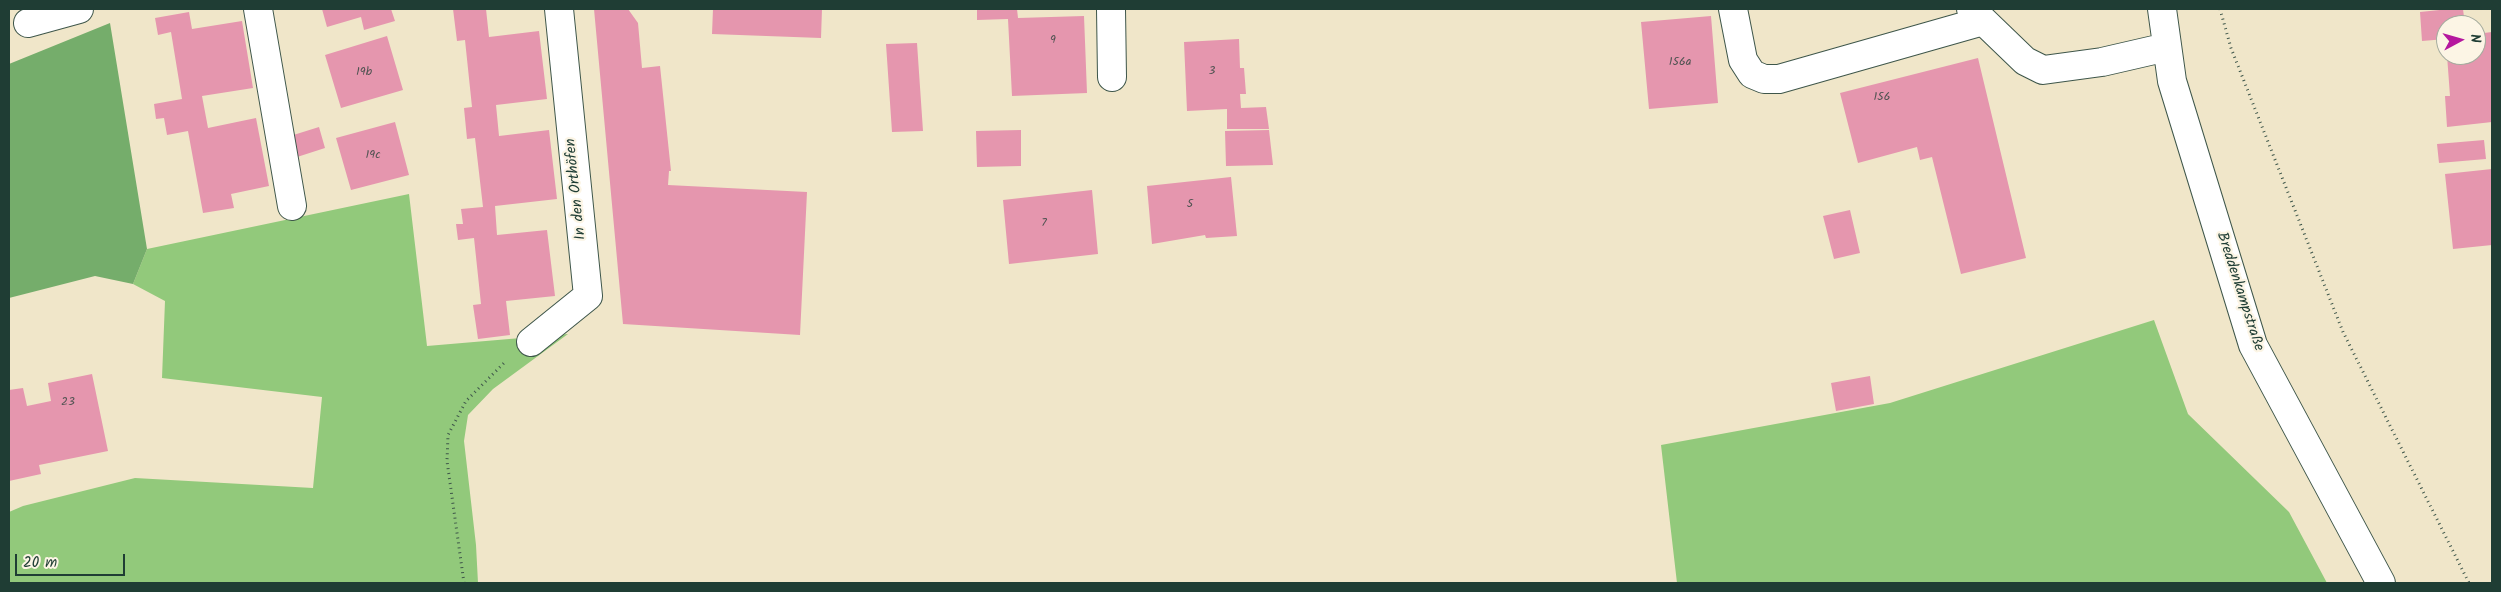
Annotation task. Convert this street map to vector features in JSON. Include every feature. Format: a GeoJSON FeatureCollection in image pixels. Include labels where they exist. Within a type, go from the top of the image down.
{"type":"FeatureCollection","features":[{"type":"Feature","properties":{"kind":"street"},"geometry":{"type":"LineString","coordinates":[[28,23],[78,9]]}},
{"type":"Feature","properties":{"kind":"street"},"geometry":{"type":"LineString","coordinates":[[258,9],[292,206]]}},
{"type":"Feature","properties":{"kind":"street","name":"In den Orthöfen"},"geometry":{"type":"LineString","coordinates":[[531,342],[588,296],[559,9]]}},
{"type":"Feature","properties":{"kind":"street"},"geometry":{"type":"LineString","coordinates":[[1111,9],[1112,77]]}},
{"type":"Feature","properties":{"kind":"street"},"geometry":{"type":"LineString","coordinates":[[1733,9],[1743,60],[1752,74],[1764,79],[1779,79],[1977,15],[2025,61],[2043,70],[2102,62],[2167,47]]}},
{"type":"Feature","properties":{"kind":"street","name":"Breddenkampstraße"},"geometry":{"type":"LineString","coordinates":[[2162,9],[2172,81],[2254,345],[2381,583]]}},
{"type":"Feature","properties":{"kind":"path"},"geometry":{"type":"LineString","coordinates":[[2220,9],[2231,48],[2342,332],[2469,583]]}},
{"type":"Feature","properties":{"kind":"path"},"geometry":{"type":"LineString","coordinates":[[464,583],[447,461],[448,435],[466,401],[506,361],[531,342]]}},
{"type":"Feature","properties":{"kind":"green space"},"geometry":{"type":"Polygon","coordinates":[[[110,23],[147,249],[133,284],[95,276],[9,298],[9,64],[110,23]]]}},
{"type":"Feature","properties":{"kind":"green space"},"geometry":{"type":"Polygon","coordinates":[[[409,194],[427,346],[568,334],[493,389],[468,415],[464,441],[476,545],[478,583],[9,583],[9,512],[23,506],[135,478],[313,488],[322,397],[162,378],[165,301],[133,284],[147,249],[409,194]]]}},
{"type":"Feature","properties":{"kind":"green space"},"geometry":{"type":"Polygon","coordinates":[[[2154,320],[2188,414],[2289,512],[2327,583],[1677,583],[1661,445],[1890,403],[2154,320]]]}},
{"type":"Feature","properties":{"kind":"building"},"geometry":{"type":"Polygon","coordinates":[[[322,9],[391,9],[395,21],[364,30],[361,17],[327,27],[322,9]]]}},
{"type":"Feature","properties":{"kind":"building"},"geometry":{"type":"Polygon","coordinates":[[[453,9],[486,9],[489,37],[539,31],[547,99],[496,105],[499,136],[549,130],[557,199],[495,206],[497,235],[547,230],[555,296],[506,301],[510,335],[478,339],[473,305],[481,304],[474,238],[458,240],[456,224],[463,224],[461,209],[483,207],[475,138],[467,139],[464,108],[472,107],[465,40],[457,41],[453,9]]]}},
{"type":"Feature","properties":{"kind":"building"},"geometry":{"type":"Polygon","coordinates":[[[594,9],[628,9],[638,23],[642,68],[660,66],[671,171],[669,171],[668,185],[807,192],[800,335],[623,324],[594,9]]]}},
{"type":"Feature","properties":{"kind":"building"},"geometry":{"type":"Polygon","coordinates":[[[713,9],[822,9],[821,38],[712,34],[713,9]]]}},
{"type":"Feature","properties":{"kind":"building"},"geometry":{"type":"Polygon","coordinates":[[[977,9],[1017,9],[1018,18],[1084,16],[1087,93],[1012,96],[1008,19],[977,20],[977,9]]]}},
{"type":"Feature","properties":{"kind":"building"},"geometry":{"type":"Polygon","coordinates":[[[2463,9],[2464,15],[2436,15],[2436,40],[2422,41],[2420,12],[2463,9]]]}},
{"type":"Feature","properties":{"kind":"building"},"geometry":{"type":"Polygon","coordinates":[[[189,12],[192,29],[242,21],[253,88],[202,96],[208,128],[256,118],[269,186],[231,194],[234,208],[203,213],[188,131],[167,135],[164,118],[156,119],[154,104],[182,99],[171,32],[158,35],[155,18],[189,12]]]}},
{"type":"Feature","properties":{"kind":"building"},"geometry":{"type":"Polygon","coordinates":[[[1711,16],[1718,103],[1649,109],[1641,22],[1711,16]]]}},
{"type":"Feature","properties":{"kind":"building"},"geometry":{"type":"Polygon","coordinates":[[[2492,32],[2492,122],[2447,127],[2445,96],[2450,96],[2448,65],[2486,65],[2486,33],[2492,32]]]}},
{"type":"Feature","properties":{"kind":"building"},"geometry":{"type":"Polygon","coordinates":[[[387,36],[403,90],[341,108],[325,55],[387,36]]]}},
{"type":"Feature","properties":{"kind":"building"},"geometry":{"type":"Polygon","coordinates":[[[1239,39],[1240,68],[1244,68],[1246,94],[1240,94],[1241,108],[1266,107],[1269,129],[1227,129],[1227,109],[1187,111],[1184,42],[1239,39]]]}},
{"type":"Feature","properties":{"kind":"building"},"geometry":{"type":"Polygon","coordinates":[[[917,43],[923,131],[892,132],[886,44],[917,43]]]}},
{"type":"Feature","properties":{"kind":"building"},"geometry":{"type":"Polygon","coordinates":[[[1978,58],[2026,258],[1961,274],[1932,157],[1920,160],[1917,147],[1858,163],[1840,93],[1978,58]]]}},
{"type":"Feature","properties":{"kind":"building"},"geometry":{"type":"Polygon","coordinates":[[[395,122],[409,175],[351,190],[336,138],[395,122]]]}},
{"type":"Feature","properties":{"kind":"building"},"geometry":{"type":"Polygon","coordinates":[[[319,127],[325,148],[294,158],[287,137],[319,127]]]}},
{"type":"Feature","properties":{"kind":"building"},"geometry":{"type":"Polygon","coordinates":[[[1021,130],[1021,166],[977,167],[976,131],[1021,130]]]}},
{"type":"Feature","properties":{"kind":"building"},"geometry":{"type":"Polygon","coordinates":[[[1269,130],[1273,165],[1226,166],[1225,131],[1269,130]]]}},
{"type":"Feature","properties":{"kind":"building"},"geometry":{"type":"Polygon","coordinates":[[[2484,140],[2486,159],[2439,163],[2437,144],[2484,140]]]}},
{"type":"Feature","properties":{"kind":"building"},"geometry":{"type":"Polygon","coordinates":[[[2492,169],[2492,245],[2453,249],[2445,174],[2492,169]]]}},
{"type":"Feature","properties":{"kind":"building"},"geometry":{"type":"Polygon","coordinates":[[[1231,177],[1237,236],[1206,238],[1205,235],[1152,244],[1147,186],[1231,177]]]}},
{"type":"Feature","properties":{"kind":"building"},"geometry":{"type":"Polygon","coordinates":[[[1092,190],[1098,254],[1009,264],[1003,200],[1092,190]]]}},
{"type":"Feature","properties":{"kind":"building"},"geometry":{"type":"Polygon","coordinates":[[[1850,210],[1860,253],[1834,259],[1823,216],[1850,210]]]}},
{"type":"Feature","properties":{"kind":"building"},"geometry":{"type":"Polygon","coordinates":[[[92,374],[108,451],[39,465],[41,474],[9,481],[9,390],[23,388],[27,406],[51,401],[48,383],[92,374]]]}},
{"type":"Feature","properties":{"kind":"building"},"geometry":{"type":"Polygon","coordinates":[[[1870,376],[1874,404],[1836,411],[1831,383],[1870,376]]]}}]}
